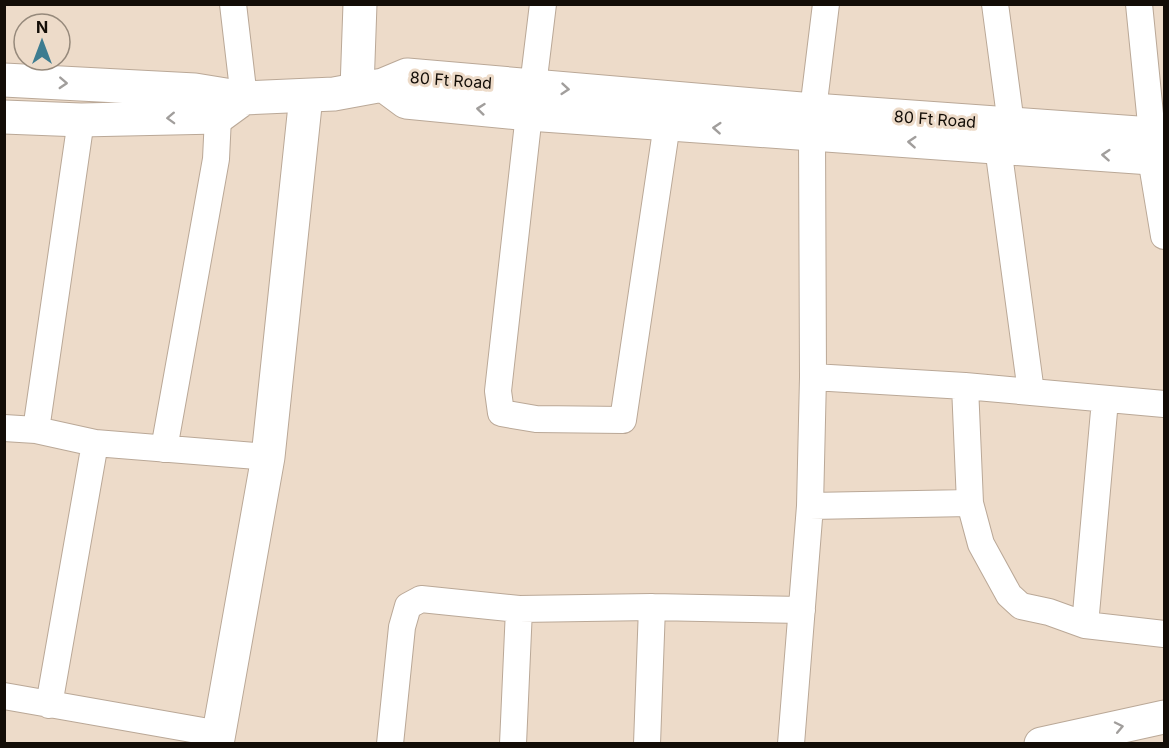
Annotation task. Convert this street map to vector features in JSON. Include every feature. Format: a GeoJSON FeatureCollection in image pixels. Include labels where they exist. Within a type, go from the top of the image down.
{"type":"FeatureCollection","features":[{"type":"Feature","properties":{"kind":"main road"},"geometry":{"type":"LineString","coordinates":[[4,80],[195,90],[244,98],[306,96],[370,87],[360,4]]}},
{"type":"Feature","properties":{"kind":"main road","name":"80 Ft Road"},"geometry":{"type":"LineString","coordinates":[[370,87],[406,102],[531,100],[813,123],[1158,146]]}},
{"type":"Feature","properties":{"kind":"main road"},"geometry":{"type":"LineString","coordinates":[[218,739],[268,457],[306,96]]}},
{"type":"Feature","properties":{"kind":"main road"},"geometry":{"type":"LineString","coordinates":[[4,117],[81,120],[218,117],[244,98]]}},
{"type":"Feature","properties":{"kind":"main road","name":"80 Ft Road"},"geometry":{"type":"LineString","coordinates":[[531,100],[667,124],[813,123]]}},
{"type":"Feature","properties":{"kind":"main road"},"geometry":{"type":"LineString","coordinates":[[1041,744],[1164,717]]}},
{"type":"Feature","properties":{"kind":"street"},"geometry":{"type":"LineString","coordinates":[[233,4],[244,98]]}},
{"type":"Feature","properties":{"kind":"street"},"geometry":{"type":"LineString","coordinates":[[543,4],[498,391],[501,413],[536,419],[623,420],[667,124]]}},
{"type":"Feature","properties":{"kind":"street"},"geometry":{"type":"LineString","coordinates":[[791,744],[810,506],[813,377],[813,123],[826,4]]}},
{"type":"Feature","properties":{"kind":"street"},"geometry":{"type":"LineString","coordinates":[[995,4],[1004,136],[1031,392]]}},
{"type":"Feature","properties":{"kind":"street"},"geometry":{"type":"LineString","coordinates":[[1139,4],[1158,146],[1164,236]]}},
{"type":"Feature","properties":{"kind":"street"},"geometry":{"type":"LineString","coordinates":[[164,449],[216,159],[218,117]]}},
{"type":"Feature","properties":{"kind":"street"},"geometry":{"type":"LineString","coordinates":[[36,430],[81,120]]}},
{"type":"Feature","properties":{"kind":"street"},"geometry":{"type":"LineString","coordinates":[[813,377],[965,386],[1164,404]]}},
{"type":"Feature","properties":{"kind":"street"},"geometry":{"type":"LineString","coordinates":[[965,386],[970,503],[981,544],[1009,596],[1021,606],[1049,612],[1086,625],[1164,634]]}},
{"type":"Feature","properties":{"kind":"street"},"geometry":{"type":"LineString","coordinates":[[1086,625],[1105,400]]}},
{"type":"Feature","properties":{"kind":"street"},"geometry":{"type":"LineString","coordinates":[[4,428],[36,430],[95,443],[268,457]]}},
{"type":"Feature","properties":{"kind":"street"},"geometry":{"type":"LineString","coordinates":[[49,705],[95,443]]}},
{"type":"Feature","properties":{"kind":"street"},"geometry":{"type":"LineString","coordinates":[[810,506],[970,503]]}},
{"type":"Feature","properties":{"kind":"street"},"geometry":{"type":"LineString","coordinates":[[390,744],[402,627],[408,606],[421,599],[519,609],[802,610]]}},
{"type":"Feature","properties":{"kind":"street"},"geometry":{"type":"LineString","coordinates":[[647,744],[652,608]]}},
{"type":"Feature","properties":{"kind":"street"},"geometry":{"type":"LineString","coordinates":[[513,744],[519,609]]}},
{"type":"Feature","properties":{"kind":"street"},"geometry":{"type":"LineString","coordinates":[[4,696],[218,739]]}}]}
